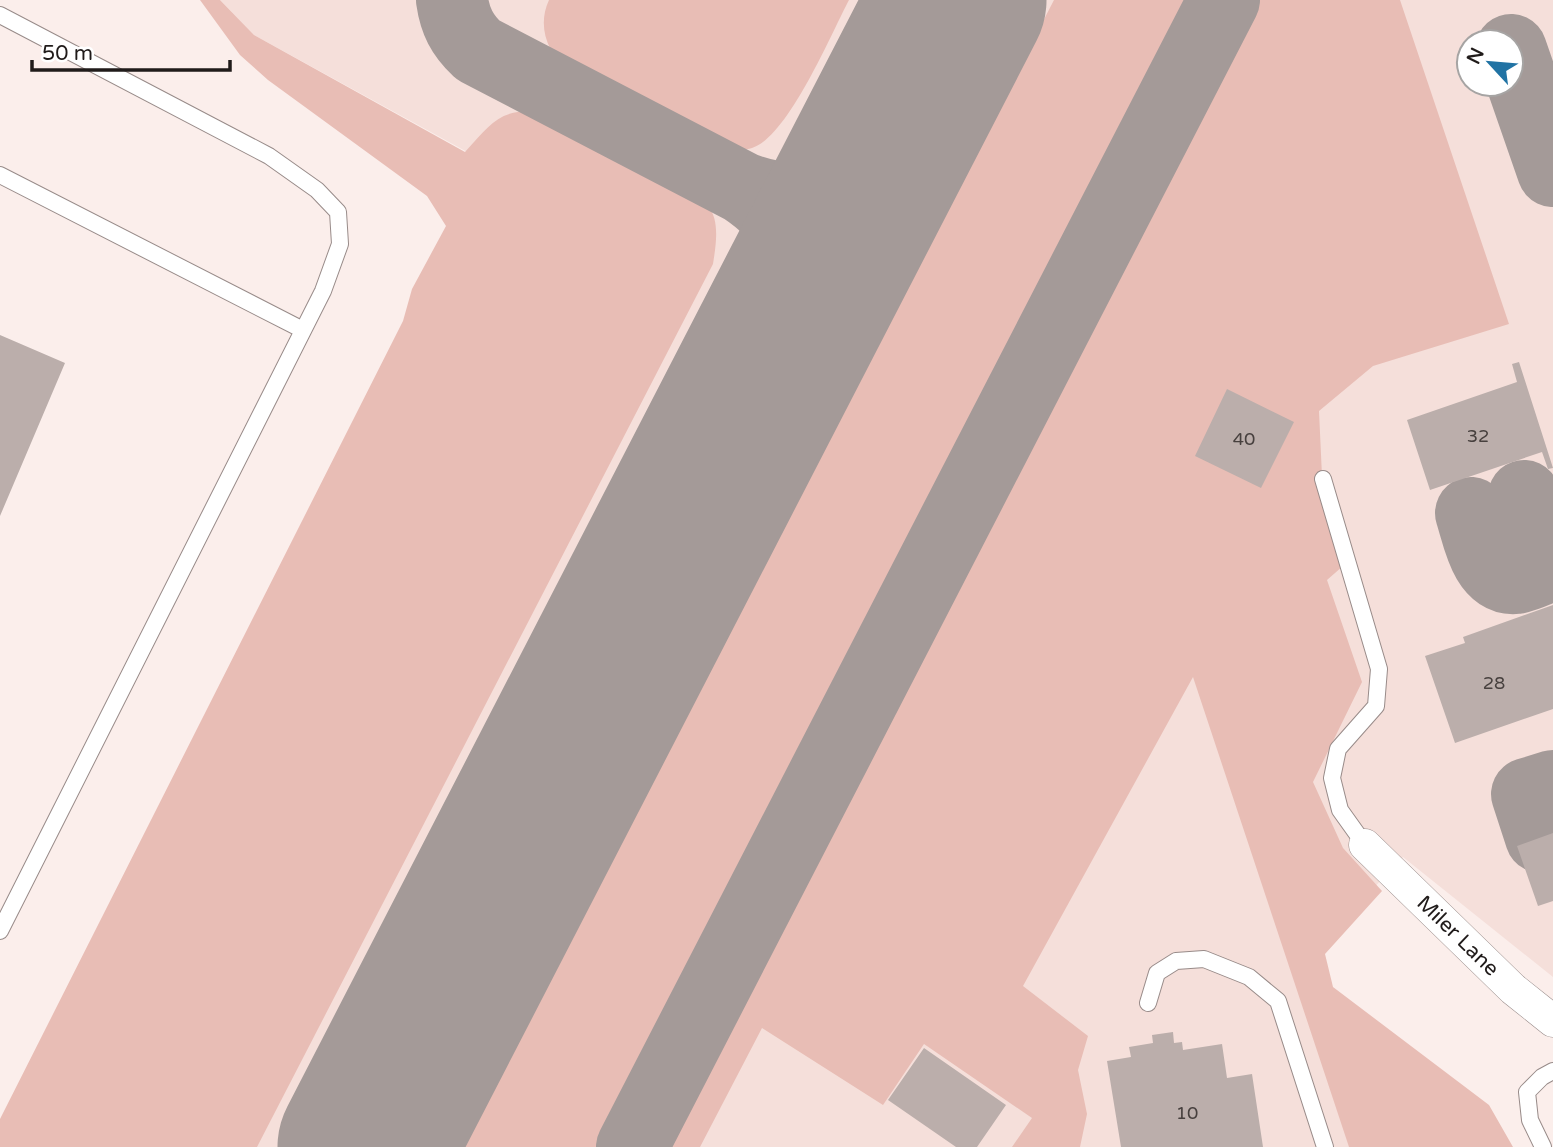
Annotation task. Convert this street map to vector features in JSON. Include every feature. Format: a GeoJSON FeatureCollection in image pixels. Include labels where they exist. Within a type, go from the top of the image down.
{"type":"FeatureCollection","features":[{"type":"Feature","properties":{"kind":"street","name":"Miler Lane"},"geometry":{"type":"LineString","coordinates":[[1365,845],[1513,989],[1553,1021]]}},
{"type":"Feature","properties":{"kind":"lane"},"geometry":{"type":"LineString","coordinates":[[0,16],[269,156],[317,190],[338,212],[340,244],[323,291],[0,931]]}},
{"type":"Feature","properties":{"kind":"lane"},"geometry":{"type":"LineString","coordinates":[[0,175],[303,330]]}},
{"type":"Feature","properties":{"kind":"lane"},"geometry":{"type":"LineString","coordinates":[[1323,479],[1379,669],[1376,706],[1338,749],[1332,778],[1340,810],[1365,845]]}},
{"type":"Feature","properties":{"kind":"lane"},"geometry":{"type":"LineString","coordinates":[[1149,1003],[1157,973],[1176,961],[1203,959],[1249,977],[1278,1001],[1325,1147]]}},
{"type":"Feature","properties":{"kind":"lane"},"geometry":{"type":"LineString","coordinates":[[1543,1147],[1530,1120],[1527,1092],[1553,1071]]}},
{"type":"Feature","properties":{"kind":"shaded area"},"geometry":{"type":"Polygon","coordinates":[[[200,0],[220,0],[254,35],[465,152],[490,126],[505,115],[541,111],[680,181],[702,198],[713,215],[716,236],[713,264],[257,1147],[0,1147],[0,1119],[403,321],[412,289],[446,226],[427,196],[268,80],[240,55],[200,0]]]}},
{"type":"Feature","properties":{"kind":"shaded area"},"geometry":{"type":"Polygon","coordinates":[[[220,0],[1553,0],[1553,977],[1403,857],[1293,973],[1350,1147],[2,1147],[500,170],[254,35],[220,0]]]}},
{"type":"Feature","properties":{"kind":"shaded area"},"geometry":{"type":"Polygon","coordinates":[[[549,0],[849,0],[807,83],[780,125],[766,140],[752,148],[731,149],[709,144],[567,70],[554,55],[546,38],[544,19],[549,0]]]}},
{"type":"Feature","properties":{"kind":"shaded area"},"geometry":{"type":"Polygon","coordinates":[[[1054,0],[1187,0],[1186,15],[605,1147],[460,1147],[1054,0]]]}},
{"type":"Feature","properties":{"kind":"shaded area"},"geometry":{"type":"Polygon","coordinates":[[[1253,0],[1400,0],[1509,324],[1373,366],[1319,411],[1323,498],[1343,566],[1327,580],[1362,682],[1313,782],[1343,848],[1382,891],[1325,954],[1333,987],[1489,1105],[1513,1147],[1349,1147],[1193,677],[1023,986],[1088,1036],[1078,1070],[1087,1114],[1080,1147],[1012,1147],[1032,1118],[924,1044],[883,1105],[762,1028],[700,1147],[667,1147],[1253,0]]]}},
{"type":"Feature","properties":{"kind":"building"},"geometry":{"type":"Polygon","coordinates":[[[0,335],[65,363],[0,516],[0,335]]]}},
{"type":"Feature","properties":{"kind":"building"},"geometry":{"type":"Polygon","coordinates":[[[1519,362],[1553,468],[1548,469],[1542,452],[1430,490],[1407,420],[1517,382],[1512,364],[1519,362]]]}},
{"type":"Feature","properties":{"kind":"building"},"geometry":{"type":"Polygon","coordinates":[[[1227,389],[1294,422],[1261,488],[1195,456],[1227,389]]]}},
{"type":"Feature","properties":{"kind":"building"},"geometry":{"type":"Polygon","coordinates":[[[1553,605],[1553,709],[1455,743],[1425,656],[1465,643],[1463,637],[1553,605]]]}},
{"type":"Feature","properties":{"kind":"building"},"geometry":{"type":"Polygon","coordinates":[[[1553,833],[1553,901],[1538,906],[1517,846],[1553,833]]]}},
{"type":"Feature","properties":{"kind":"building"},"geometry":{"type":"Polygon","coordinates":[[[1173,1032],[1174,1043],[1182,1042],[1183,1050],[1222,1044],[1227,1078],[1252,1074],[1263,1147],[1121,1147],[1107,1061],[1131,1057],[1129,1047],[1153,1043],[1152,1035],[1173,1032]]]}},
{"type":"Feature","properties":{"kind":"building"},"geometry":{"type":"Polygon","coordinates":[[[924,1048],[1006,1105],[977,1147],[956,1147],[888,1100],[924,1048]]]}},
{"type":"Feature","properties":{"kind":"taxiway"},"geometry":{"type":"LineString","coordinates":[[452,0],[460,27],[478,50],[743,188],[772,212],[790,239],[795,270],[788,307],[688,523]]}},
{"type":"Feature","properties":{"kind":"taxiway"},"geometry":{"type":"LineString","coordinates":[[743,188],[762,194],[796,198],[827,190],[855,169],[867,154],[947,0]]}},
{"type":"Feature","properties":{"kind":"taxiway"},"geometry":{"type":"LineString","coordinates":[[632,1147],[1224,0]]}},
{"type":"Feature","properties":{"kind":"taxiway"},"geometry":{"type":"LineString","coordinates":[[1525,90],[1553,171]]}},
{"type":"Feature","properties":{"kind":"taxiway"},"geometry":{"type":"LineString","coordinates":[[1524,496],[1542,548],[1553,556]]}},
{"type":"Feature","properties":{"kind":"taxiway"},"geometry":{"type":"LineString","coordinates":[[1471,513],[1484,554],[1497,572],[1505,577],[1516,578],[1553,564]]}},
{"type":"Feature","properties":{"kind":"taxiway"},"geometry":{"type":"LineString","coordinates":[[1541,837],[1527,794],[1553,786]]}},
{"type":"Feature","properties":{"kind":"runway"},"geometry":{"type":"LineString","coordinates":[[366,1147],[958,0]]}}]}
